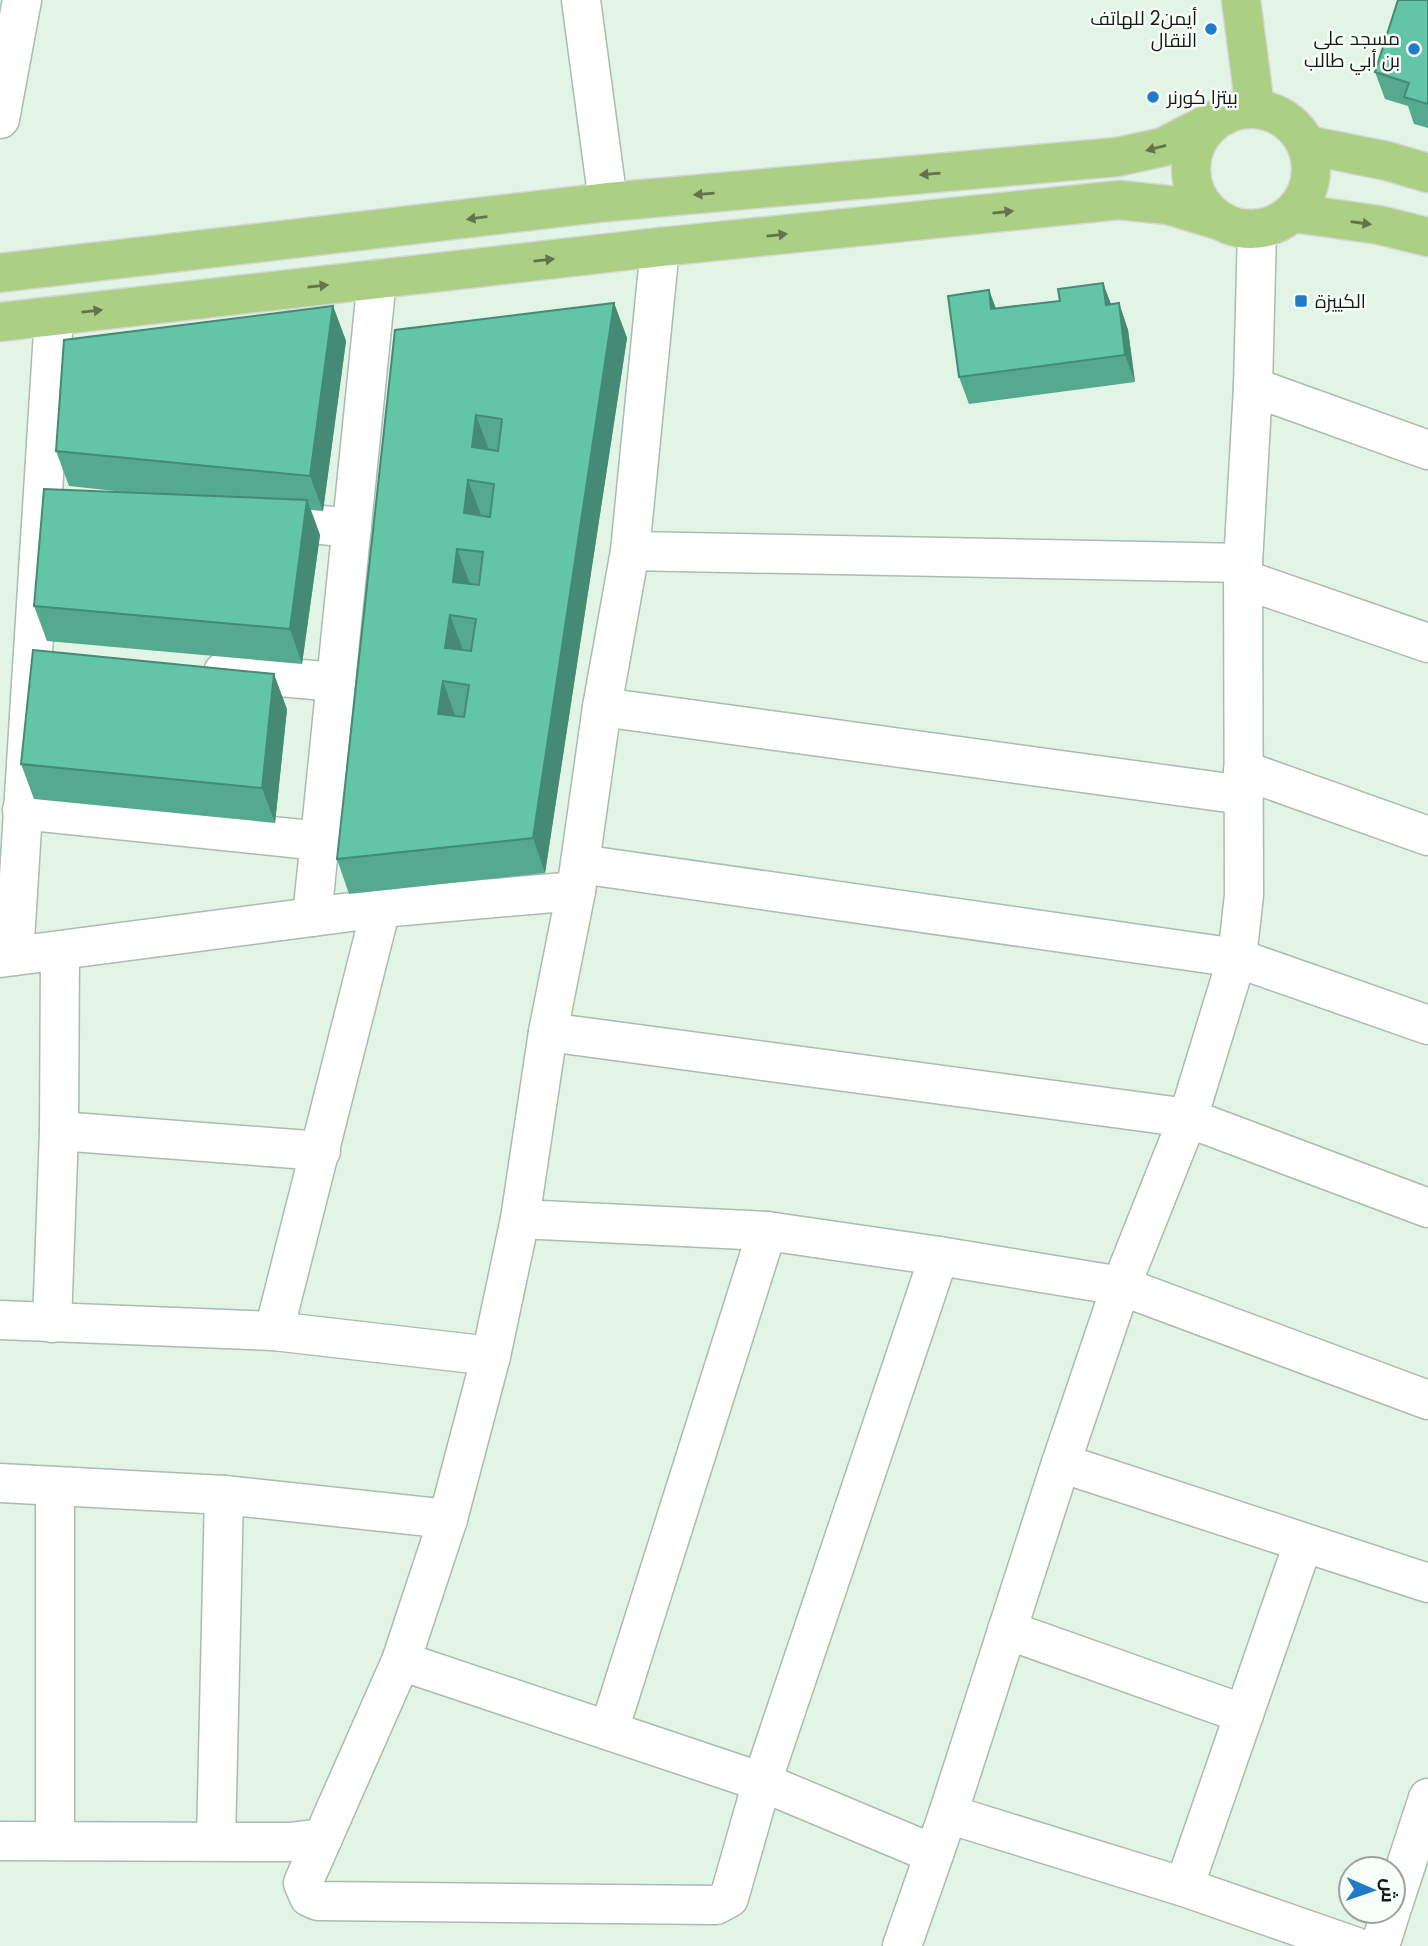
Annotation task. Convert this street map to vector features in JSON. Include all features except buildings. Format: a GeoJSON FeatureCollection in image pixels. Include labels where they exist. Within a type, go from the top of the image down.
{"type":"FeatureCollection","features":[{"type":"Feature","properties":{"kind":"main road"},"geometry":{"type":"LineString","coordinates":[[1241,0],[1255,108]]}},
{"type":"Feature","properties":{"kind":"main road"},"geometry":{"type":"LineString","coordinates":[[0,273],[608,202],[1116,157],[1163,147],[1235,110],[1255,108],[1271,111],[1298,130],[1307,145],[1312,163],[1311,181],[1305,198],[1294,213],[1276,225],[1257,230],[1237,229],[1218,220],[1168,205],[1119,200],[660,247],[0,322]]}},
{"type":"Feature","properties":{"kind":"main road"},"geometry":{"type":"LineString","coordinates":[[1217,118],[1203,132],[1194,150],[1191,169],[1194,189],[1203,206],[1218,220]]}},
{"type":"Feature","properties":{"kind":"main road"},"geometry":{"type":"LineString","coordinates":[[1307,145],[1387,160],[1428,173]]}},
{"type":"Feature","properties":{"kind":"main road"},"geometry":{"type":"LineString","coordinates":[[1294,213],[1379,225],[1428,237]]}},
{"type":"Feature","properties":{"kind":"street"},"geometry":{"type":"LineString","coordinates":[[0,119],[22,0]]}},
{"type":"Feature","properties":{"kind":"street"},"geometry":{"type":"LineString","coordinates":[[581,0],[608,202]]}},
{"type":"Feature","properties":{"kind":"street"},"geometry":{"type":"LineString","coordinates":[[902,1946],[1121,1286],[1188,1118],[1237,958],[1244,895],[1243,571],[1254,387],[1257,230]]}},
{"type":"Feature","properties":{"kind":"street"},"geometry":{"type":"LineString","coordinates":[[660,247],[630,551],[602,707],[578,878],[548,1032],[520,1219],[491,1356],[448,1520],[401,1661],[303,1883],[309,1897],[318,1901],[716,1905],[729,1898],[762,1782],[939,1256]]}},
{"type":"Feature","properties":{"kind":"street"},"geometry":{"type":"LineString","coordinates":[[312,917],[377,279]]}},
{"type":"Feature","properties":{"kind":"street"},"geometry":{"type":"LineString","coordinates":[[54,316],[43,498],[47,656],[22,810],[7,957],[381,908],[578,878],[1237,958],[1428,1025]]}},
{"type":"Feature","properties":{"kind":"street"},"geometry":{"type":"LineString","coordinates":[[1254,387],[1428,450]]}},
{"type":"Feature","properties":{"kind":"street"},"geometry":{"type":"LineString","coordinates":[[43,498],[83,502]]}},
{"type":"Feature","properties":{"kind":"street"},"geometry":{"type":"LineString","coordinates":[[231,516],[352,528]]}},
{"type":"Feature","properties":{"kind":"street"},"geometry":{"type":"LineString","coordinates":[[630,551],[1243,571],[1428,643]]}},
{"type":"Feature","properties":{"kind":"street"},"geometry":{"type":"LineString","coordinates":[[185,668],[337,682]]}},
{"type":"Feature","properties":{"kind":"street"},"geometry":{"type":"LineString","coordinates":[[602,707],[1243,783],[1428,836]]}},
{"type":"Feature","properties":{"kind":"street"},"geometry":{"type":"LineString","coordinates":[[22,810],[320,841]]}},
{"type":"Feature","properties":{"kind":"street"},"geometry":{"type":"LineString","coordinates":[[274,1331],[381,908]]}},
{"type":"Feature","properties":{"kind":"street"},"geometry":{"type":"LineString","coordinates":[[51,1323],[59,1131],[60,951]]}},
{"type":"Feature","properties":{"kind":"street"},"geometry":{"type":"LineString","coordinates":[[548,1032],[1188,1118],[1428,1208]]}},
{"type":"Feature","properties":{"kind":"street"},"geometry":{"type":"LineString","coordinates":[[59,1131],[321,1151]]}},
{"type":"Feature","properties":{"kind":"street"},"geometry":{"type":"LineString","coordinates":[[520,1219],[767,1231],[1121,1286],[1428,1400]]}},
{"type":"Feature","properties":{"kind":"street"},"geometry":{"type":"LineString","coordinates":[[609,1730],[767,1231]]}},
{"type":"Feature","properties":{"kind":"street"},"geometry":{"type":"LineString","coordinates":[[0,1320],[274,1331],[491,1356]]}},
{"type":"Feature","properties":{"kind":"street"},"geometry":{"type":"LineString","coordinates":[[1061,1464],[1428,1583]]}},
{"type":"Feature","properties":{"kind":"street"},"geometry":{"type":"LineString","coordinates":[[0,1483],[224,1495],[448,1520]]}},
{"type":"Feature","properties":{"kind":"street"},"geometry":{"type":"LineString","coordinates":[[55,1486],[55,1840]]}},
{"type":"Feature","properties":{"kind":"street"},"geometry":{"type":"LineString","coordinates":[[216,1841],[224,1495]]}},
{"type":"Feature","properties":{"kind":"street"},"geometry":{"type":"LineString","coordinates":[[1184,1887],[1304,1544]]}},
{"type":"Feature","properties":{"kind":"street"},"geometry":{"type":"LineString","coordinates":[[1007,1630],[1244,1714]]}},
{"type":"Feature","properties":{"kind":"street"},"geometry":{"type":"LineString","coordinates":[[401,1661],[762,1782],[934,1854]]}},
{"type":"Feature","properties":{"kind":"street"},"geometry":{"type":"LineString","coordinates":[[1407,1862],[1428,1798]]}},
{"type":"Feature","properties":{"kind":"street"},"geometry":{"type":"LineString","coordinates":[[948,1814],[1184,1887],[1291,1936],[1354,1946]]}},
{"type":"Feature","properties":{"kind":"street"},"geometry":{"type":"LineString","coordinates":[[0,1841],[289,1842],[323,1838]]}},
{"type":"Feature","properties":{"kind":"street"},"geometry":{"type":"LineString","coordinates":[[1380,1946],[1387,1925]]}},
{"type":"Feature","properties":{"kind":"place","name":"أيمن2 للهاتف النقال"},"geometry":{"type":"Point","coordinates":[1211,29]}},
{"type":"Feature","properties":{"kind":"place","name":"مسجد علي بن أبي طالب"},"geometry":{"type":"Point","coordinates":[1414,49]}},
{"type":"Feature","properties":{"kind":"place","name":"بيتزا كورنر"},"geometry":{"type":"Point","coordinates":[1153,97]}},
{"type":"Feature","properties":{"kind":"place","name":"الكييزة"},"geometry":{"type":"Point","coordinates":[1301,301]}}]}
